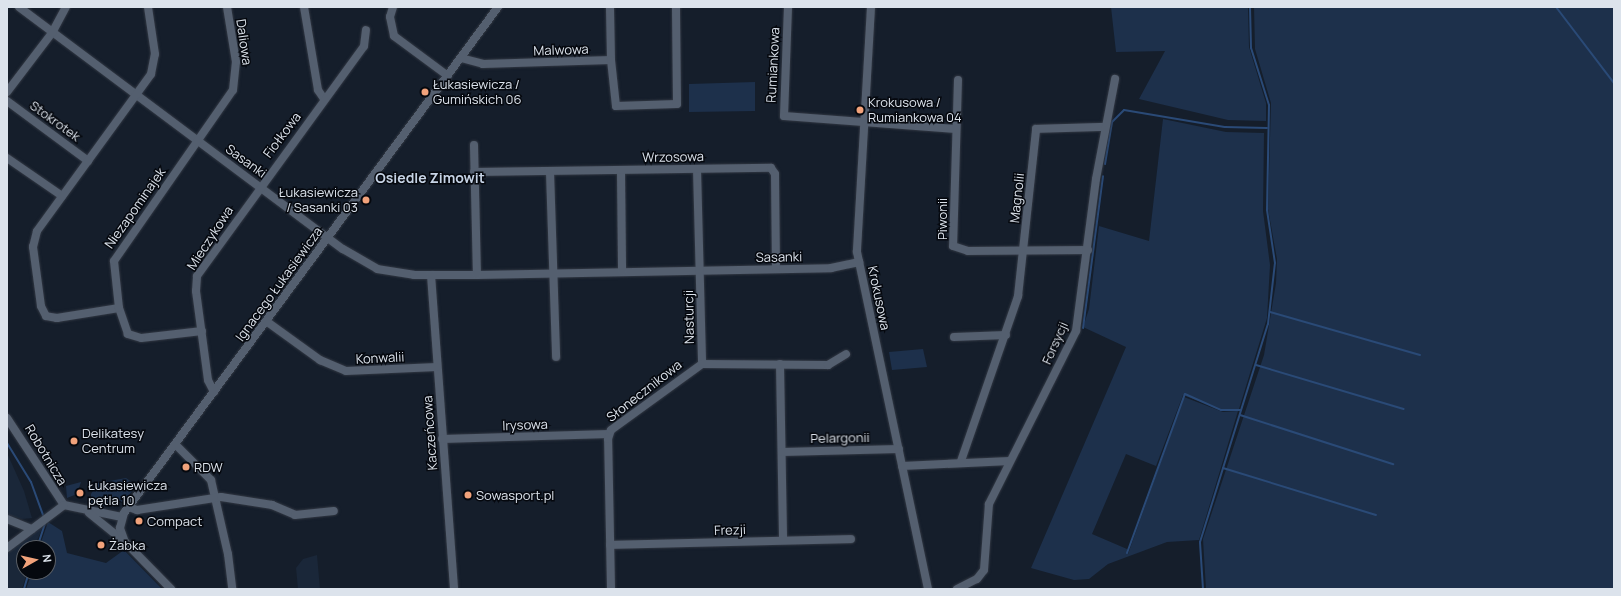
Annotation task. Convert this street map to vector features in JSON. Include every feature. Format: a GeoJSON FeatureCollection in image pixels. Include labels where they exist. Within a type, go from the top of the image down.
{"type":"FeatureCollection","features":[{"type":"Feature","properties":{"kind":"street","name":"Sasanki"},"geometry":{"type":"LineString","coordinates":[[18,7],[328,237],[376,268],[431,276],[831,268],[859,262]]}},
{"type":"Feature","properties":{"kind":"street"},"geometry":{"type":"LineString","coordinates":[[7,92],[52,33],[66,7]]}},
{"type":"Feature","properties":{"kind":"street"},"geometry":{"type":"LineString","coordinates":[[148,7],[155,62],[151,74],[62,196],[34,239],[43,312],[57,318],[119,308],[125,329],[136,338],[202,331]]}},
{"type":"Feature","properties":{"kind":"street","name":"Daliowa"},"geometry":{"type":"LineString","coordinates":[[198,140],[230,99],[236,82],[227,7]]}},
{"type":"Feature","properties":{"kind":"street"},"geometry":{"type":"LineString","coordinates":[[304,7],[318,90],[324,99]]}},
{"type":"Feature","properties":{"kind":"street"},"geometry":{"type":"LineString","coordinates":[[393,7],[390,17],[394,36],[448,76]]}},
{"type":"Feature","properties":{"kind":"street","name":"Ignacego Łukasiewicza"},"geometry":{"type":"LineString","coordinates":[[122,517],[498,7]]}},
{"type":"Feature","properties":{"kind":"street"},"geometry":{"type":"LineString","coordinates":[[610,7],[611,60],[616,106],[678,104],[676,7]]}},
{"type":"Feature","properties":{"kind":"street","name":"Rumiankowa"},"geometry":{"type":"LineString","coordinates":[[788,7],[784,116],[864,124]]}},
{"type":"Feature","properties":{"kind":"street","name":"Krokusowa"},"geometry":{"type":"LineString","coordinates":[[871,7],[856,233],[859,262],[928,589]]}},
{"type":"Feature","properties":{"kind":"street","name":"Fiołkowa"},"geometry":{"type":"LineString","coordinates":[[259,186],[364,46],[366,30]]}},
{"type":"Feature","properties":{"kind":"street","name":"Malwowa"},"geometry":{"type":"LineString","coordinates":[[460,58],[483,64],[611,60]]}},
{"type":"Feature","properties":{"kind":"street","name":"Forsycji"},"geometry":{"type":"LineString","coordinates":[[957,589],[977,579],[984,570],[989,504],[1074,335],[1088,250],[1104,127],[1115,79]]}},
{"type":"Feature","properties":{"kind":"street","name":"Piwonii"},"geometry":{"type":"LineString","coordinates":[[958,80],[953,246],[968,251],[1088,250]]}},
{"type":"Feature","properties":{"kind":"street","name":"Stokrotek"},"geometry":{"type":"LineString","coordinates":[[7,101],[88,160]]}},
{"type":"Feature","properties":{"kind":"street"},"geometry":{"type":"LineString","coordinates":[[864,124],[956,129]]}},
{"type":"Feature","properties":{"kind":"street","name":"Magnolii"},"geometry":{"type":"LineString","coordinates":[[962,461],[1018,296],[1036,129],[1104,127]]}},
{"type":"Feature","properties":{"kind":"street","name":"Niezapominajek"},"geometry":{"type":"LineString","coordinates":[[119,308],[114,274],[116,255],[198,140]]}},
{"type":"Feature","properties":{"kind":"street"},"geometry":{"type":"LineString","coordinates":[[474,145],[477,275]]}},
{"type":"Feature","properties":{"kind":"street"},"geometry":{"type":"LineString","coordinates":[[7,158],[62,196]]}},
{"type":"Feature","properties":{"kind":"street"},"geometry":{"type":"LineString","coordinates":[[697,169],[699,270]]}},
{"type":"Feature","properties":{"kind":"street","name":"Wrzosowa"},"geometry":{"type":"LineString","coordinates":[[474,172],[773,169],[776,269]]}},
{"type":"Feature","properties":{"kind":"street"},"geometry":{"type":"LineString","coordinates":[[620,171],[622,272]]}},
{"type":"Feature","properties":{"kind":"street"},"geometry":{"type":"LineString","coordinates":[[550,172],[556,357]]}},
{"type":"Feature","properties":{"kind":"street","name":"Mieczykowa"},"geometry":{"type":"LineString","coordinates":[[214,392],[208,380],[197,276],[259,186]]}},
{"type":"Feature","properties":{"kind":"street","name":"Nasturcji"},"geometry":{"type":"LineString","coordinates":[[699,270],[702,364]]}},
{"type":"Feature","properties":{"kind":"street","name":"Kaczeńcowa"},"geometry":{"type":"LineString","coordinates":[[431,276],[454,589]]}},
{"type":"Feature","properties":{"kind":"street","name":"Konwalii"},"geometry":{"type":"LineString","coordinates":[[266,322],[320,360],[346,371],[437,367]]}},
{"type":"Feature","properties":{"kind":"street"},"geometry":{"type":"LineString","coordinates":[[954,337],[1006,335]]}},
{"type":"Feature","properties":{"kind":"street","name":"Słonecznikowa"},"geometry":{"type":"LineString","coordinates":[[611,589],[609,434],[702,364],[828,365],[846,354]]}},
{"type":"Feature","properties":{"kind":"street"},"geometry":{"type":"LineString","coordinates":[[780,364],[783,540]]}},
{"type":"Feature","properties":{"kind":"street","name":"Robotnicza"},"geometry":{"type":"LineString","coordinates":[[7,418],[64,505]]}},
{"type":"Feature","properties":{"kind":"street","name":"Irysowa"},"geometry":{"type":"LineString","coordinates":[[442,439],[609,434]]}},
{"type":"Feature","properties":{"kind":"street"},"geometry":{"type":"LineString","coordinates":[[175,444],[208,475],[228,554],[232,589]]}},
{"type":"Feature","properties":{"kind":"street","name":"Pelargonii"},"geometry":{"type":"LineString","coordinates":[[782,452],[899,449]]}},
{"type":"Feature","properties":{"kind":"street"},"geometry":{"type":"LineString","coordinates":[[902,466],[962,461],[1010,461]]}},
{"type":"Feature","properties":{"kind":"street"},"geometry":{"type":"LineString","coordinates":[[129,507],[137,510],[214,497],[264,503],[296,515],[334,511]]}},
{"type":"Feature","properties":{"kind":"street"},"geometry":{"type":"LineString","coordinates":[[7,548],[64,505],[86,511],[122,517],[120,528],[125,542]]}},
{"type":"Feature","properties":{"kind":"street"},"geometry":{"type":"LineString","coordinates":[[86,511],[125,542],[171,589]]}},
{"type":"Feature","properties":{"kind":"street"},"geometry":{"type":"LineString","coordinates":[[7,519],[32,529]]}},
{"type":"Feature","properties":{"kind":"street","name":"Frezji"},"geometry":{"type":"LineString","coordinates":[[610,545],[851,538]]}},
{"type":"Feature","properties":{"kind":"shaded area"},"geometry":{"type":"Polygon","coordinates":[[[1111,7],[1248,7],[1249,47],[1266,103],[1266,121],[1228,120],[1139,99],[1165,51],[1116,52],[1111,7]]]}},
{"type":"Feature","properties":{"kind":"shaded area"},"geometry":{"type":"Polygon","coordinates":[[[1254,7],[1614,7],[1614,589],[1206,589],[1203,539],[1264,355],[1276,283],[1277,259],[1268,209],[1271,103],[1255,49],[1254,7]]]}},
{"type":"Feature","properties":{"kind":"shaded area"},"geometry":{"type":"Polygon","coordinates":[[[755,82],[755,111],[689,112],[689,84],[755,82]]]}},
{"type":"Feature","properties":{"kind":"shaded area"},"geometry":{"type":"Polygon","coordinates":[[[1163,119],[1226,132],[1264,133],[1263,211],[1270,265],[1267,318],[1239,409],[1222,410],[1183,395],[1156,466],[1126,454],[1092,534],[1127,549],[1128,554],[1184,397],[1223,412],[1238,411],[1199,540],[1167,542],[1108,564],[1089,579],[1074,580],[1031,568],[1126,347],[1083,327],[1089,309],[1099,226],[1149,241],[1163,119]]]}},
{"type":"Feature","properties":{"kind":"shaded area"},"geometry":{"type":"Polygon","coordinates":[[[923,349],[927,367],[892,370],[889,352],[923,349]]]}},
{"type":"Feature","properties":{"kind":"shaded area"},"geometry":{"type":"Polygon","coordinates":[[[7,453],[24,491],[32,518],[22,519],[7,515],[7,453]]]}},
{"type":"Feature","properties":{"kind":"shaded area"},"geometry":{"type":"Polygon","coordinates":[[[126,478],[136,485],[125,501],[107,506],[91,504],[91,494],[98,483],[126,478]]]}},
{"type":"Feature","properties":{"kind":"shaded area"},"geometry":{"type":"Polygon","coordinates":[[[81,482],[77,494],[67,498],[66,486],[81,482]]]}},
{"type":"Feature","properties":{"kind":"shaded area"},"geometry":{"type":"Polygon","coordinates":[[[48,522],[62,531],[67,553],[106,563],[124,550],[162,589],[26,589],[29,580],[56,580],[56,540],[42,540],[48,522]]]}},
{"type":"Feature","properties":{"kind":"shaded area"},"geometry":{"type":"Polygon","coordinates":[[[44,524],[37,540],[23,540],[44,524]]]}},
{"type":"Feature","properties":{"kind":"shaded area"},"geometry":{"type":"Polygon","coordinates":[[[16,545],[16,580],[25,580],[22,589],[7,589],[7,552],[16,545]]]}},
{"type":"Feature","properties":{"kind":"shaded area"},"geometry":{"type":"Polygon","coordinates":[[[317,555],[320,589],[298,589],[296,568],[303,559],[317,555]]]}},
{"type":"Feature","properties":{"kind":"waterway"},"geometry":{"type":"LineString","coordinates":[[1203,589],[1200,542],[1268,324],[1275,263],[1267,210],[1269,105],[1251,48],[1250,7]]}},
{"type":"Feature","properties":{"kind":"waterway"},"geometry":{"type":"LineString","coordinates":[[1556,7],[1614,83]]}},
{"type":"Feature","properties":{"kind":"waterway"},"geometry":{"type":"LineString","coordinates":[[1105,164],[1112,122],[1124,110],[1225,127],[1267,128]]}},
{"type":"Feature","properties":{"kind":"waterway"},"geometry":{"type":"LineString","coordinates":[[1083,328],[1103,176]]}},
{"type":"Feature","properties":{"kind":"waterway"},"geometry":{"type":"LineString","coordinates":[[1270,312],[1420,355]]}},
{"type":"Feature","properties":{"kind":"waterway"},"geometry":{"type":"LineString","coordinates":[[1256,365],[1404,409]]}},
{"type":"Feature","properties":{"kind":"waterway"},"geometry":{"type":"LineString","coordinates":[[1127,553],[1185,394],[1221,410],[1241,410]]}},
{"type":"Feature","properties":{"kind":"waterway"},"geometry":{"type":"LineString","coordinates":[[1240,415],[1393,464]]}},
{"type":"Feature","properties":{"kind":"waterway"},"geometry":{"type":"LineString","coordinates":[[7,443],[31,482],[44,518]]}},
{"type":"Feature","properties":{"kind":"waterway"},"geometry":{"type":"LineString","coordinates":[[1223,468],[1376,515]]}},
{"type":"Feature","properties":{"kind":"waterway"},"geometry":{"type":"LineString","coordinates":[[40,540],[45,523]]}},
{"type":"Feature","properties":{"kind":"waterway"},"geometry":{"type":"LineString","coordinates":[[24,589],[27,580]]}},
{"type":"Feature","properties":{"kind":"place","name":"Łukasiewicza / Gumińskich 06"},"geometry":{"type":"Point","coordinates":[425,92]}},
{"type":"Feature","properties":{"kind":"place","name":"Krokusowa / Rumiankowa 04"},"geometry":{"type":"Point","coordinates":[860,110]}},
{"type":"Feature","properties":{"kind":"place","name":"Łukasiewicza / Sasanki 03"},"geometry":{"type":"Point","coordinates":[366,200]}},
{"type":"Feature","properties":{"kind":"place","name":"Delikatesy Centrum"},"geometry":{"type":"Point","coordinates":[74,441]}},
{"type":"Feature","properties":{"kind":"place","name":"RDW"},"geometry":{"type":"Point","coordinates":[186,467]}},
{"type":"Feature","properties":{"kind":"place","name":"Łukasiewicza pętla 10"},"geometry":{"type":"Point","coordinates":[80,493]}},
{"type":"Feature","properties":{"kind":"place","name":"Sowasport.pl"},"geometry":{"type":"Point","coordinates":[468,495]}},
{"type":"Feature","properties":{"kind":"place","name":"Compact"},"geometry":{"type":"Point","coordinates":[139,521]}},
{"type":"Feature","properties":{"kind":"place","name":"Żabka"},"geometry":{"type":"Point","coordinates":[101,545]}},
{"type":"Feature","properties":{"kind":"district","name":"Osiedle Zimowit"},"geometry":{"type":"Point","coordinates":[430,178]}}]}
